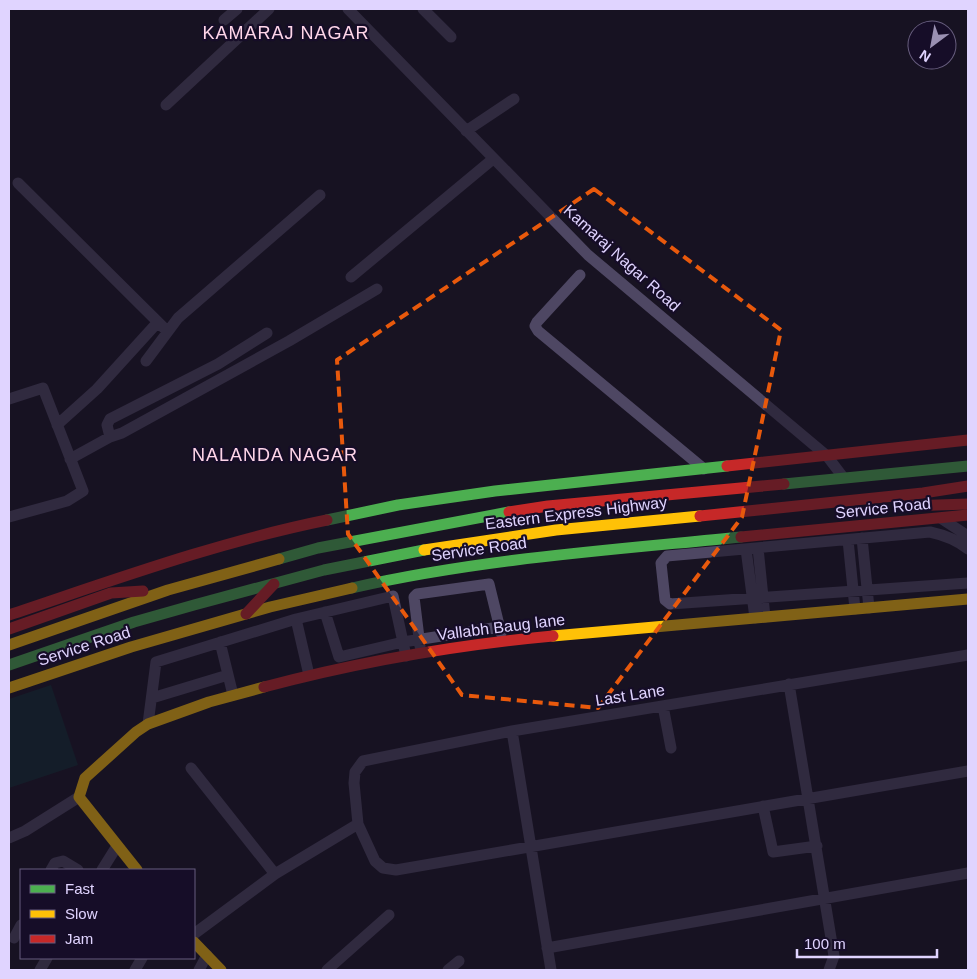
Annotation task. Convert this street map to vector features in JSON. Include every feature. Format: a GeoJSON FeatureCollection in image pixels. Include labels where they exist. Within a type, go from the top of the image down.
{"type":"FeatureCollection","features":[{"type":"Feature","properties":{"kind":"main road"},"geometry":{"type":"LineString","coordinates":[[9,615],[187,555],[291,527],[398,505],[495,491],[968,440]]}},
{"type":"Feature","properties":{"kind":"main road"},"geometry":{"type":"LineString","coordinates":[[920,470],[968,458]]}},
{"type":"Feature","properties":{"kind":"main road"},"geometry":{"type":"LineString","coordinates":[[920,470],[968,466]]}},
{"type":"Feature","properties":{"kind":"main road","name":"Eastern Express Highway"},"geometry":{"type":"LineString","coordinates":[[168,590],[318,548],[548,506],[920,470]]}},
{"type":"Feature","properties":{"kind":"main road","name":"Eastern Express Highway"},"geometry":{"type":"LineString","coordinates":[[194,605],[324,570],[437,547],[556,530],[924,493],[968,486]]}},
{"type":"Feature","properties":{"kind":"main road"},"geometry":{"type":"LineString","coordinates":[[924,493],[968,493]]}},
{"type":"Feature","properties":{"kind":"main road"},"geometry":{"type":"LineString","coordinates":[[825,515],[905,506],[968,504]]}},
{"type":"Feature","properties":{"kind":"main road","name":"Service Road"},"geometry":{"type":"LineString","coordinates":[[9,688],[131,647],[246,614],[404,576],[512,560],[968,515]]}},
{"type":"Feature","properties":{"kind":"main road"},"geometry":{"type":"LineString","coordinates":[[437,547],[487,551],[531,546]]}},
{"type":"Feature","properties":{"kind":"main road"},"geometry":{"type":"LineString","coordinates":[[246,614],[274,584]]}},
{"type":"Feature","properties":{"kind":"main road"},"geometry":{"type":"LineString","coordinates":[[9,645],[168,590]]}},
{"type":"Feature","properties":{"kind":"main road"},"geometry":{"type":"LineString","coordinates":[[9,629],[111,593],[168,590]]}},
{"type":"Feature","properties":{"kind":"main road","name":"Vallabh Baug lane"},"geometry":{"type":"LineString","coordinates":[[79,796],[85,778],[136,732],[148,724],[209,702],[309,675],[421,653],[502,641],[968,599]]}},
{"type":"Feature","properties":{"kind":"main road"},"geometry":{"type":"LineString","coordinates":[[9,665],[134,622],[194,605]]}},
{"type":"Feature","properties":{"kind":"main road"},"geometry":{"type":"LineString","coordinates":[[9,676],[125,635],[194,605]]}},
{"type":"Feature","properties":{"kind":"main road"},"geometry":{"type":"LineString","coordinates":[[79,796],[136,869]]}},
{"type":"Feature","properties":{"kind":"main road"},"geometry":{"type":"LineString","coordinates":[[195,943],[221,970]]}},
{"type":"Feature","properties":{"kind":"street"},"geometry":{"type":"LineString","coordinates":[[224,20],[237,9]]}},
{"type":"Feature","properties":{"kind":"street"},"geometry":{"type":"LineString","coordinates":[[166,106],[269,9]]}},
{"type":"Feature","properties":{"kind":"street","name":"Kamaraj Nagar Road"},"geometry":{"type":"LineString","coordinates":[[348,9],[588,255],[827,456],[843,477]]}},
{"type":"Feature","properties":{"kind":"street"},"geometry":{"type":"LineString","coordinates":[[423,9],[451,37]]}},
{"type":"Feature","properties":{"kind":"street"},"geometry":{"type":"LineString","coordinates":[[466,131],[514,99]]}},
{"type":"Feature","properties":{"kind":"street"},"geometry":{"type":"LineString","coordinates":[[351,277],[493,159]]}},
{"type":"Feature","properties":{"kind":"street"},"geometry":{"type":"LineString","coordinates":[[18,183],[167,331]]}},
{"type":"Feature","properties":{"kind":"street"},"geometry":{"type":"LineString","coordinates":[[146,361],[178,318],[320,195]]}},
{"type":"Feature","properties":{"kind":"street"},"geometry":{"type":"LineString","coordinates":[[580,274],[537,322],[535,326],[538,331],[704,469]]}},
{"type":"Feature","properties":{"kind":"street"},"geometry":{"type":"LineString","coordinates":[[70,459],[110,437],[122,433],[290,341],[377,289]]}},
{"type":"Feature","properties":{"kind":"street"},"geometry":{"type":"LineString","coordinates":[[57,425],[97,389],[157,323]]}},
{"type":"Feature","properties":{"kind":"street"},"geometry":{"type":"LineString","coordinates":[[110,437],[107,425],[110,419],[218,364],[267,333]]}},
{"type":"Feature","properties":{"kind":"street"},"geometry":{"type":"LineString","coordinates":[[9,399],[43,388],[83,491],[67,501],[9,517]]}},
{"type":"Feature","properties":{"kind":"street"},"geometry":{"type":"LineString","coordinates":[[942,518],[968,536]]}},
{"type":"Feature","properties":{"kind":"street"},"geometry":{"type":"LineString","coordinates":[[968,548],[944,535],[930,532],[665,558],[661,563],[665,600],[670,604],[968,583]]}},
{"type":"Feature","properties":{"kind":"street"},"geometry":{"type":"LineString","coordinates":[[862,538],[869,608]]}},
{"type":"Feature","properties":{"kind":"street"},"geometry":{"type":"LineString","coordinates":[[848,540],[855,609]]}},
{"type":"Feature","properties":{"kind":"street"},"geometry":{"type":"LineString","coordinates":[[752,549],[760,618]]}},
{"type":"Feature","properties":{"kind":"street"},"geometry":{"type":"LineString","coordinates":[[421,653],[414,597],[417,594],[489,584],[502,641]]}},
{"type":"Feature","properties":{"kind":"street"},"geometry":{"type":"LineString","coordinates":[[950,584],[951,601]]}},
{"type":"Feature","properties":{"kind":"street"},"geometry":{"type":"LineString","coordinates":[[148,724],[156,662],[296,619],[393,596],[406,656]]}},
{"type":"Feature","properties":{"kind":"street"},"geometry":{"type":"LineString","coordinates":[[676,603],[678,625]]}},
{"type":"Feature","properties":{"kind":"street"},"geometry":{"type":"LineString","coordinates":[[325,612],[339,657],[403,642],[499,627]]}},
{"type":"Feature","properties":{"kind":"street"},"geometry":{"type":"LineString","coordinates":[[296,619],[309,675]]}},
{"type":"Feature","properties":{"kind":"street"},"geometry":{"type":"LineString","coordinates":[[220,642],[233,695]]}},
{"type":"Feature","properties":{"kind":"street","name":"Last Lane"},"geometry":{"type":"LineString","coordinates":[[358,824],[354,783],[355,772],[363,761],[512,731],[968,655]]}},
{"type":"Feature","properties":{"kind":"street"},"geometry":{"type":"LineString","coordinates":[[152,698],[228,675]]}},
{"type":"Feature","properties":{"kind":"street"},"geometry":{"type":"LineString","coordinates":[[789,684],[826,898],[834,956],[829,970]]}},
{"type":"Feature","properties":{"kind":"street"},"geometry":{"type":"LineString","coordinates":[[662,706],[671,748]]}},
{"type":"Feature","properties":{"kind":"street"},"geometry":{"type":"LineString","coordinates":[[512,731],[551,970]]}},
{"type":"Feature","properties":{"kind":"street"},"geometry":{"type":"LineString","coordinates":[[191,768],[275,874]]}},
{"type":"Feature","properties":{"kind":"street"},"geometry":{"type":"LineString","coordinates":[[195,933],[275,874],[358,824],[375,861],[383,868],[396,870],[530,845],[968,771]]}},
{"type":"Feature","properties":{"kind":"street"},"geometry":{"type":"LineString","coordinates":[[9,838],[25,831],[79,796]]}},
{"type":"Feature","properties":{"kind":"street"},"geometry":{"type":"LineString","coordinates":[[763,806],[773,852],[817,846]]}},
{"type":"Feature","properties":{"kind":"street"},"geometry":{"type":"LineString","coordinates":[[103,869],[118,846]]}},
{"type":"Feature","properties":{"kind":"street"},"geometry":{"type":"LineString","coordinates":[[52,869],[55,863],[63,861],[76,869]]}},
{"type":"Feature","properties":{"kind":"street"},"geometry":{"type":"LineString","coordinates":[[547,948],[968,873]]}},
{"type":"Feature","properties":{"kind":"street"},"geometry":{"type":"LineString","coordinates":[[327,970],[389,915]]}},
{"type":"Feature","properties":{"kind":"street"},"geometry":{"type":"LineString","coordinates":[[14,938],[20,927]]}},
{"type":"Feature","properties":{"kind":"street"},"geometry":{"type":"LineString","coordinates":[[199,970],[207,955]]}},
{"type":"Feature","properties":{"kind":"street"},"geometry":{"type":"LineString","coordinates":[[40,970],[46,959]]}},
{"type":"Feature","properties":{"kind":"street"},"geometry":{"type":"LineString","coordinates":[[135,970],[141,959]]}},
{"type":"Feature","properties":{"kind":"street"},"geometry":{"type":"LineString","coordinates":[[448,970],[458,961]]}},
{"type":"Feature","properties":{"kind":"highlighted area"},"geometry":{"type":"Polygon","coordinates":[[[594,189],[781,330],[742,517],[598,708],[462,695],[348,534],[337,360],[594,189]]]}},
{"type":"Feature","properties":{"kind":"shaded area"},"geometry":{"type":"Polygon","coordinates":[[[51,685],[78,765],[9,788],[9,699],[51,685]]]}},
{"type":"Feature","properties":{"kind":"traffic: fast"},"geometry":{"type":"LineString","coordinates":[[327,520],[398,505],[495,491],[727,466]]}},
{"type":"Feature","properties":{"kind":"traffic: fast"},"geometry":{"type":"LineString","coordinates":[[784,484],[968,466]]}},
{"type":"Feature","properties":{"kind":"traffic: fast"},"geometry":{"type":"LineString","coordinates":[[279,559],[318,548],[509,512]]}},
{"type":"Feature","properties":{"kind":"traffic: fast"},"geometry":{"type":"LineString","coordinates":[[352,588],[448,570],[545,556],[741,537]]}},
{"type":"Feature","properties":{"kind":"traffic: fast"},"geometry":{"type":"LineString","coordinates":[[9,665],[134,622],[194,605],[324,570],[424,550]]}},
{"type":"Feature","properties":{"kind":"traffic: slow"},"geometry":{"type":"LineString","coordinates":[[424,550],[556,530],[700,516]]}},
{"type":"Feature","properties":{"kind":"traffic: slow"},"geometry":{"type":"LineString","coordinates":[[9,645],[168,590],[279,559]]}},
{"type":"Feature","properties":{"kind":"traffic: slow"},"geometry":{"type":"LineString","coordinates":[[9,688],[131,647],[270,607],[352,588]]}},
{"type":"Feature","properties":{"kind":"traffic: slow"},"geometry":{"type":"LineString","coordinates":[[553,636],[968,599]]}},
{"type":"Feature","properties":{"kind":"traffic: slow"},"geometry":{"type":"LineString","coordinates":[[136,869],[79,797],[85,778],[136,732],[148,724],[209,702],[264,687]]}},
{"type":"Feature","properties":{"kind":"traffic: slow"},"geometry":{"type":"LineString","coordinates":[[195,943],[221,970]]}},
{"type":"Feature","properties":{"kind":"traffic: jam"},"geometry":{"type":"LineString","coordinates":[[727,466],[968,440]]}},
{"type":"Feature","properties":{"kind":"traffic: jam"},"geometry":{"type":"LineString","coordinates":[[509,512],[548,506],[784,484]]}},
{"type":"Feature","properties":{"kind":"traffic: jam"},"geometry":{"type":"LineString","coordinates":[[700,516],[923,493],[968,486]]}},
{"type":"Feature","properties":{"kind":"traffic: jam"},"geometry":{"type":"LineString","coordinates":[[908,506],[968,504]]}},
{"type":"Feature","properties":{"kind":"traffic: jam"},"geometry":{"type":"LineString","coordinates":[[741,537],[968,515]]}},
{"type":"Feature","properties":{"kind":"traffic: jam"},"geometry":{"type":"LineString","coordinates":[[9,615],[206,550],[327,520]]}},
{"type":"Feature","properties":{"kind":"traffic: jam"},"geometry":{"type":"LineString","coordinates":[[246,614],[274,584]]}},
{"type":"Feature","properties":{"kind":"traffic: jam"},"geometry":{"type":"LineString","coordinates":[[9,629],[111,593],[143,591]]}},
{"type":"Feature","properties":{"kind":"traffic: jam"},"geometry":{"type":"LineString","coordinates":[[264,687],[371,662],[480,644],[553,636]]}},
{"type":"Feature","properties":{"kind":"district","name":"KAMARAJ NAGAR"},"geometry":{"type":"Point","coordinates":[286,33]}},
{"type":"Feature","properties":{"kind":"district","name":"NALANDA NAGAR"},"geometry":{"type":"Point","coordinates":[275,455]}}]}
